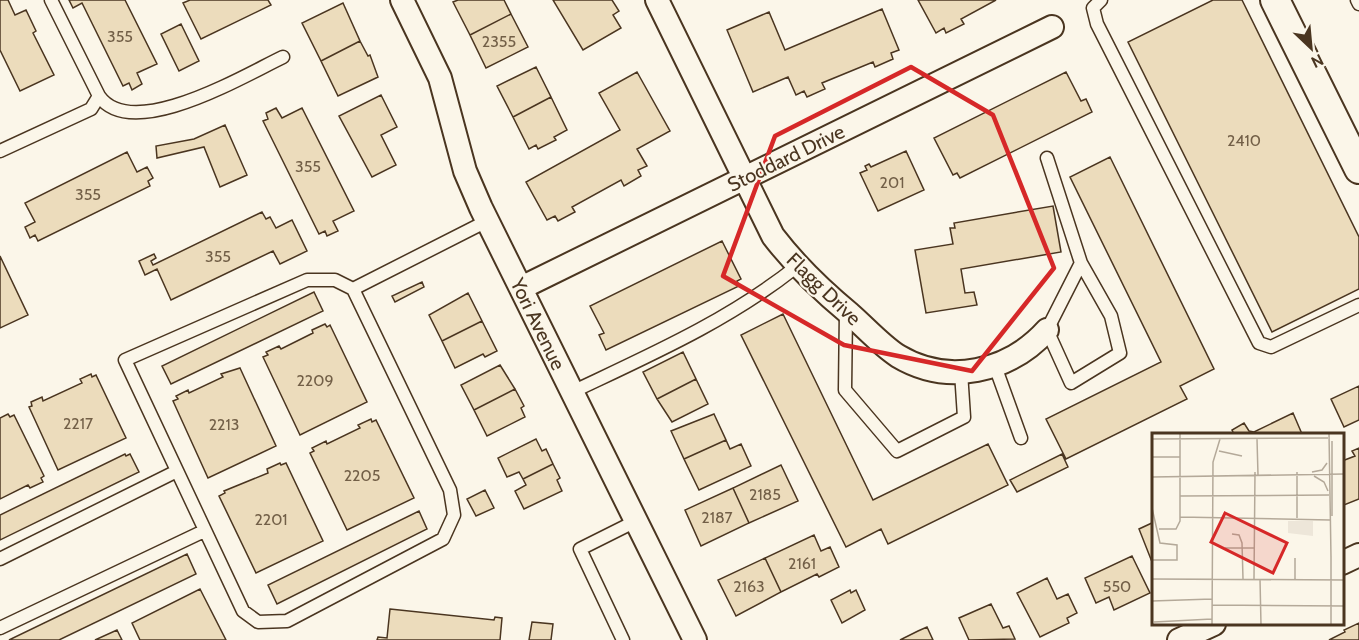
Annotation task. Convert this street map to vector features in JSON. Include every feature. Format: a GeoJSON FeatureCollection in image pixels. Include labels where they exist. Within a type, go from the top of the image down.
{"type":"FeatureCollection","features":[{"type":"Feature","properties":{"kind":"street","name":"Yori Avenue"},"geometry":{"type":"LineString","coordinates":[[402,0],[440,78],[465,171],[487,221],[695,640]]}},
{"type":"Feature","properties":{"kind":"street","name":"Flagg Drive"},"geometry":{"type":"LineString","coordinates":[[657,0],[773,236],[796,267],[897,355],[923,367],[961,372],[981,371],[1008,362],[1031,348],[1047,330]]}},
{"type":"Feature","properties":{"kind":"street"},"geometry":{"type":"LineString","coordinates":[[1275,0],[1359,169]]}},
{"type":"Feature","properties":{"kind":"street","name":"Stoddard Drive"},"geometry":{"type":"LineString","coordinates":[[521,288],[1052,27]]}},
{"type":"Feature","properties":{"kind":"street"},"geometry":{"type":"LineString","coordinates":[[1344,562],[1359,555]]}},
{"type":"Feature","properties":{"kind":"street"},"geometry":{"type":"LineString","coordinates":[[1179,640],[1212,625]]}},
{"type":"Feature","properties":{"kind":"lane"},"geometry":{"type":"LineString","coordinates":[[51,0],[99,96],[106,106],[117,111],[145,111],[186,104],[283,57]]}},
{"type":"Feature","properties":{"kind":"lane"},"geometry":{"type":"LineString","coordinates":[[1101,0],[1093,8],[1097,24],[1259,343],[1271,347],[1359,305]]}},
{"type":"Feature","properties":{"kind":"lane"},"geometry":{"type":"LineString","coordinates":[[1357,0],[1359,4]]}},
{"type":"Feature","properties":{"kind":"lane"},"geometry":{"type":"LineString","coordinates":[[0,151],[91,109],[99,96]]}},
{"type":"Feature","properties":{"kind":"lane"},"geometry":{"type":"LineString","coordinates":[[1047,158],[1082,263],[1111,316],[1120,353],[1071,383],[1047,330],[1082,263]]}},
{"type":"Feature","properties":{"kind":"lane"},"geometry":{"type":"LineString","coordinates":[[353,289],[487,221]]}},
{"type":"Feature","properties":{"kind":"lane"},"geometry":{"type":"LineString","coordinates":[[572,392],[698,332],[745,305],[796,267]]}},
{"type":"Feature","properties":{"kind":"lane"},"geometry":{"type":"LineString","coordinates":[[308,280],[335,280],[353,289],[450,490],[454,515],[443,539],[287,621],[258,622],[243,610],[125,360],[308,280]]}},
{"type":"Feature","properties":{"kind":"lane"},"geometry":{"type":"LineString","coordinates":[[846,311],[845,390],[897,451],[964,417],[961,372]]}},
{"type":"Feature","properties":{"kind":"lane"},"geometry":{"type":"LineString","coordinates":[[995,366],[1021,438]]}},
{"type":"Feature","properties":{"kind":"lane"},"geometry":{"type":"LineString","coordinates":[[0,559],[177,471]]}},
{"type":"Feature","properties":{"kind":"lane"},"geometry":{"type":"LineString","coordinates":[[623,640],[580,549],[636,521]]}},
{"type":"Feature","properties":{"kind":"lane"},"geometry":{"type":"LineString","coordinates":[[0,628],[204,531]]}},
{"type":"Feature","properties":{"kind":"highlighted area"},"geometry":{"type":"Polygon","coordinates":[[[911,67],[993,115],[1054,268],[972,371],[844,345],[723,276],[775,136],[911,67]]]}},
{"type":"Feature","properties":{"kind":"building"},"geometry":{"type":"Polygon","coordinates":[[[0,0],[8,0],[15,15],[26,10],[36,31],[33,33],[54,75],[20,91],[0,50],[0,0]]]}},
{"type":"Feature","properties":{"kind":"building"},"geometry":{"type":"Polygon","coordinates":[[[69,0],[125,0],[157,64],[137,73],[142,84],[132,90],[129,83],[123,86],[82,3],[73,8],[69,0]]]}},
{"type":"Feature","properties":{"kind":"building"},"geometry":{"type":"Polygon","coordinates":[[[190,0],[268,0],[271,5],[201,39],[183,3],[190,0]]]}},
{"type":"Feature","properties":{"kind":"building"},"geometry":{"type":"Polygon","coordinates":[[[458,0],[504,0],[511,14],[470,35],[453,2],[458,0]]]}},
{"type":"Feature","properties":{"kind":"building"},"geometry":{"type":"Polygon","coordinates":[[[553,0],[612,0],[619,11],[613,15],[621,28],[583,50],[553,0]]]}},
{"type":"Feature","properties":{"kind":"building"},"geometry":{"type":"Polygon","coordinates":[[[918,0],[996,0],[961,19],[964,24],[946,33],[944,28],[936,33],[918,0]]]}},
{"type":"Feature","properties":{"kind":"building"},"geometry":{"type":"Polygon","coordinates":[[[1213,0],[1242,0],[1359,237],[1359,289],[1272,332],[1128,42],[1213,0]]]}},
{"type":"Feature","properties":{"kind":"building"},"geometry":{"type":"Polygon","coordinates":[[[343,3],[360,41],[321,61],[302,23],[343,3]]]}},
{"type":"Feature","properties":{"kind":"building"},"geometry":{"type":"Polygon","coordinates":[[[882,9],[899,50],[891,53],[893,59],[875,67],[873,62],[822,83],[825,89],[807,97],[804,91],[796,95],[788,77],[753,92],[727,30],[769,12],[785,50],[882,9]]]}},
{"type":"Feature","properties":{"kind":"building"},"geometry":{"type":"Polygon","coordinates":[[[511,14],[528,47],[486,68],[470,35],[511,14]]]}},
{"type":"Feature","properties":{"kind":"building"},"geometry":{"type":"Polygon","coordinates":[[[181,24],[199,61],[179,71],[161,34],[181,24]]]}},
{"type":"Feature","properties":{"kind":"building"},"geometry":{"type":"Polygon","coordinates":[[[360,41],[368,56],[370,55],[378,77],[338,96],[321,61],[360,41]]]}},
{"type":"Feature","properties":{"kind":"building"},"geometry":{"type":"Polygon","coordinates":[[[536,67],[551,97],[513,117],[497,86],[536,67]]]}},
{"type":"Feature","properties":{"kind":"building"},"geometry":{"type":"Polygon","coordinates":[[[637,72],[670,131],[637,149],[647,166],[638,170],[641,176],[624,186],[621,180],[572,207],[575,212],[558,221],[555,216],[547,220],[526,182],[620,130],[599,93],[637,72]]]}},
{"type":"Feature","properties":{"kind":"building"},"geometry":{"type":"Polygon","coordinates":[[[1066,72],[1081,101],[1086,99],[1092,112],[960,178],[957,173],[953,175],[934,138],[1066,72]]]}},
{"type":"Feature","properties":{"kind":"building"},"geometry":{"type":"Polygon","coordinates":[[[381,95],[397,127],[381,135],[396,165],[372,177],[339,116],[381,95]]]}},
{"type":"Feature","properties":{"kind":"building"},"geometry":{"type":"Polygon","coordinates":[[[551,97],[567,130],[554,137],[556,140],[538,149],[536,145],[529,149],[513,117],[551,97]]]}},
{"type":"Feature","properties":{"kind":"building"},"geometry":{"type":"Polygon","coordinates":[[[276,108],[282,118],[302,108],[354,211],[333,221],[338,231],[327,236],[325,231],[319,234],[263,121],[268,119],[266,113],[276,108]]]}},
{"type":"Feature","properties":{"kind":"building"},"geometry":{"type":"Polygon","coordinates":[[[225,125],[247,175],[220,187],[204,147],[157,158],[156,146],[194,139],[225,125]]]}},
{"type":"Feature","properties":{"kind":"building"},"geometry":{"type":"Polygon","coordinates":[[[906,151],[924,190],[878,211],[860,173],[867,170],[865,166],[869,164],[871,167],[906,151]]]}},
{"type":"Feature","properties":{"kind":"building"},"geometry":{"type":"Polygon","coordinates":[[[127,152],[137,172],[147,167],[153,178],[148,181],[150,186],[38,241],[35,235],[30,238],[25,227],[35,222],[25,203],[127,152]]]}},
{"type":"Feature","properties":{"kind":"building"},"geometry":{"type":"Polygon","coordinates":[[[1110,157],[1214,369],[1180,386],[1187,399],[1066,459],[1046,419],[1161,362],[1070,177],[1110,157]]]}},
{"type":"Feature","properties":{"kind":"building"},"geometry":{"type":"Polygon","coordinates":[[[1053,206],[1061,252],[961,269],[965,293],[974,292],[977,305],[926,313],[915,250],[953,244],[950,228],[955,228],[954,223],[1053,206]]]}},
{"type":"Feature","properties":{"kind":"building"},"geometry":{"type":"Polygon","coordinates":[[[262,212],[266,219],[270,217],[276,228],[292,220],[307,251],[280,264],[273,251],[171,300],[157,269],[145,275],[139,261],[154,254],[156,258],[151,261],[153,265],[262,212]]]}},
{"type":"Feature","properties":{"kind":"building"},"geometry":{"type":"Polygon","coordinates":[[[722,241],[741,279],[737,281],[739,286],[606,350],[599,335],[604,333],[590,306],[722,241]]]}},
{"type":"Feature","properties":{"kind":"building"},"geometry":{"type":"Polygon","coordinates":[[[0,256],[28,315],[0,328],[0,256]]]}},
{"type":"Feature","properties":{"kind":"building"},"geometry":{"type":"Polygon","coordinates":[[[422,282],[424,287],[395,302],[392,296],[422,282]]]}},
{"type":"Feature","properties":{"kind":"building"},"geometry":{"type":"Polygon","coordinates":[[[314,292],[323,311],[171,384],[162,366],[314,292]]]}},
{"type":"Feature","properties":{"kind":"building"},"geometry":{"type":"Polygon","coordinates":[[[468,293],[482,321],[442,341],[429,315],[468,293]]]}},
{"type":"Feature","properties":{"kind":"building"},"geometry":{"type":"Polygon","coordinates":[[[783,314],[873,500],[988,444],[1008,485],[888,544],[881,529],[846,547],[741,335],[783,314]]]}},
{"type":"Feature","properties":{"kind":"building"},"geometry":{"type":"Polygon","coordinates":[[[482,321],[497,351],[485,357],[483,354],[455,368],[442,341],[482,321]]]}},
{"type":"Feature","properties":{"kind":"building"},"geometry":{"type":"Polygon","coordinates":[[[325,324],[327,327],[330,325],[367,402],[300,435],[263,357],[268,355],[266,352],[279,346],[281,349],[313,333],[312,330],[325,324]]]}},
{"type":"Feature","properties":{"kind":"building"},"geometry":{"type":"Polygon","coordinates":[[[683,352],[696,379],[657,399],[643,372],[683,352]]]}},
{"type":"Feature","properties":{"kind":"building"},"geometry":{"type":"Polygon","coordinates":[[[500,365],[515,389],[474,410],[461,385],[500,365]]]}},
{"type":"Feature","properties":{"kind":"building"},"geometry":{"type":"Polygon","coordinates":[[[240,368],[276,446],[208,478],[173,401],[178,399],[176,396],[188,390],[189,393],[223,377],[221,374],[240,368]]]}},
{"type":"Feature","properties":{"kind":"building"},"geometry":{"type":"Polygon","coordinates":[[[91,374],[92,377],[96,375],[126,438],[58,470],[29,407],[32,406],[31,402],[42,397],[43,401],[82,383],[80,379],[91,374]]]}},
{"type":"Feature","properties":{"kind":"building"},"geometry":{"type":"Polygon","coordinates":[[[696,379],[708,404],[672,422],[657,399],[696,379]]]}},
{"type":"Feature","properties":{"kind":"building"},"geometry":{"type":"Polygon","coordinates":[[[1359,386],[1359,420],[1344,427],[1331,399],[1359,386]]]}},
{"type":"Feature","properties":{"kind":"building"},"geometry":{"type":"Polygon","coordinates":[[[515,389],[524,406],[521,408],[525,417],[487,436],[474,410],[515,389]]]}},
{"type":"Feature","properties":{"kind":"building"},"geometry":{"type":"Polygon","coordinates":[[[1293,413],[1302,433],[1234,433],[1232,430],[1244,423],[1249,431],[1254,432],[1293,413]]]}},
{"type":"Feature","properties":{"kind":"building"},"geometry":{"type":"Polygon","coordinates":[[[8,414],[10,417],[14,415],[44,476],[41,478],[43,482],[30,488],[28,485],[0,499],[0,418],[8,414]]]}},
{"type":"Feature","properties":{"kind":"building"},"geometry":{"type":"Polygon","coordinates":[[[714,414],[726,440],[684,459],[671,431],[714,414]]]}},
{"type":"Feature","properties":{"kind":"building"},"geometry":{"type":"Polygon","coordinates":[[[371,419],[372,422],[376,420],[414,498],[347,530],[310,453],[314,451],[312,448],[326,441],[327,444],[360,428],[358,425],[371,419]]]}},
{"type":"Feature","properties":{"kind":"building"},"geometry":{"type":"Polygon","coordinates":[[[536,439],[542,451],[546,449],[553,464],[523,479],[519,472],[507,477],[498,458],[536,439]]]}},
{"type":"Feature","properties":{"kind":"building"},"geometry":{"type":"Polygon","coordinates":[[[726,440],[730,449],[741,444],[751,466],[699,490],[684,459],[726,440]]]}},
{"type":"Feature","properties":{"kind":"building"},"geometry":{"type":"Polygon","coordinates":[[[1359,448],[1359,499],[1344,505],[1344,460],[1355,456],[1352,451],[1359,448]]]}},
{"type":"Feature","properties":{"kind":"building"},"geometry":{"type":"Polygon","coordinates":[[[125,454],[126,456],[130,454],[139,472],[0,540],[0,515],[125,454]]]}},
{"type":"Feature","properties":{"kind":"building"},"geometry":{"type":"Polygon","coordinates":[[[1062,454],[1068,467],[1017,492],[1010,480],[1062,454]]]}},
{"type":"Feature","properties":{"kind":"building"},"geometry":{"type":"Polygon","coordinates":[[[280,463],[281,465],[286,463],[323,541],[256,573],[219,496],[225,493],[224,491],[268,473],[267,469],[280,463]]]}},
{"type":"Feature","properties":{"kind":"building"},"geometry":{"type":"Polygon","coordinates":[[[553,464],[560,478],[557,480],[562,491],[524,509],[515,491],[526,485],[523,479],[553,464]]]}},
{"type":"Feature","properties":{"kind":"building"},"geometry":{"type":"Polygon","coordinates":[[[781,465],[798,501],[749,523],[733,488],[781,465]]]}},
{"type":"Feature","properties":{"kind":"building"},"geometry":{"type":"Polygon","coordinates":[[[733,488],[749,523],[701,546],[685,510],[733,488]]]}},
{"type":"Feature","properties":{"kind":"building"},"geometry":{"type":"Polygon","coordinates":[[[485,490],[494,508],[476,516],[467,499],[485,490]]]}},
{"type":"Feature","properties":{"kind":"building"},"geometry":{"type":"Polygon","coordinates":[[[419,511],[427,529],[277,604],[268,585],[419,511]]]}},
{"type":"Feature","properties":{"kind":"building"},"geometry":{"type":"Polygon","coordinates":[[[1152,523],[1152,562],[1139,529],[1152,523]]]}},
{"type":"Feature","properties":{"kind":"building"},"geometry":{"type":"Polygon","coordinates":[[[814,535],[821,551],[830,547],[839,567],[819,577],[817,574],[781,592],[765,558],[814,535]]]}},
{"type":"Feature","properties":{"kind":"building"},"geometry":{"type":"Polygon","coordinates":[[[187,554],[196,574],[59,640],[9,640],[187,554]]]}},
{"type":"Feature","properties":{"kind":"building"},"geometry":{"type":"Polygon","coordinates":[[[1132,556],[1150,593],[1114,610],[1109,597],[1096,603],[1085,578],[1132,556]]]}},
{"type":"Feature","properties":{"kind":"building"},"geometry":{"type":"Polygon","coordinates":[[[765,558],[781,592],[736,616],[718,580],[765,558]]]}},
{"type":"Feature","properties":{"kind":"building"},"geometry":{"type":"Polygon","coordinates":[[[1047,578],[1057,599],[1068,594],[1077,613],[1067,618],[1069,623],[1040,637],[1017,593],[1047,578]]]}},
{"type":"Feature","properties":{"kind":"building"},"geometry":{"type":"Polygon","coordinates":[[[200,589],[226,640],[140,640],[132,623],[200,589]]]}},
{"type":"Feature","properties":{"kind":"building"},"geometry":{"type":"Polygon","coordinates":[[[850,590],[851,593],[856,590],[865,610],[842,623],[831,600],[850,590]]]}},
{"type":"Feature","properties":{"kind":"building"},"geometry":{"type":"Polygon","coordinates":[[[991,604],[1003,628],[1009,626],[1015,639],[969,640],[959,618],[991,604]]]}},
{"type":"Feature","properties":{"kind":"building"},"geometry":{"type":"Polygon","coordinates":[[[390,609],[494,620],[495,617],[502,618],[500,640],[377,640],[378,637],[387,638],[390,609]]]}},
{"type":"Feature","properties":{"kind":"building"},"geometry":{"type":"Polygon","coordinates":[[[532,622],[553,624],[551,640],[529,640],[532,622]]]}},
{"type":"Feature","properties":{"kind":"building"},"geometry":{"type":"Polygon","coordinates":[[[1359,623],[1359,640],[1329,640],[1345,632],[1344,630],[1359,623]]]}},
{"type":"Feature","properties":{"kind":"building"},"geometry":{"type":"Polygon","coordinates":[[[927,627],[933,640],[900,640],[918,631],[927,627]]]}},
{"type":"Feature","properties":{"kind":"building"},"geometry":{"type":"Polygon","coordinates":[[[117,630],[122,640],[95,640],[117,630]]]}}]}
